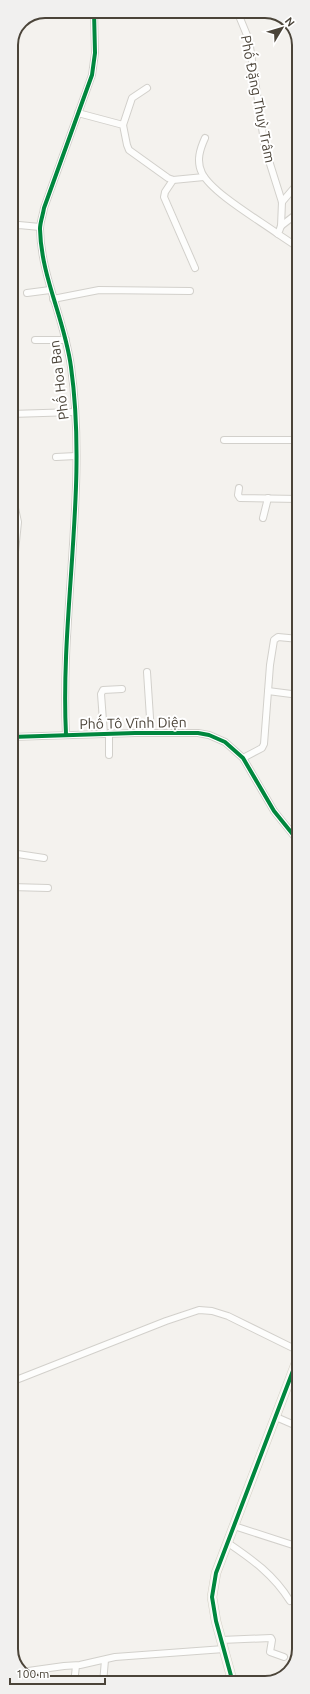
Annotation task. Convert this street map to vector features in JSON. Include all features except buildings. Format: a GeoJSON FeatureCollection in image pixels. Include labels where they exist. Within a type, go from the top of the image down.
{"type":"FeatureCollection","features":[{"type":"Feature","properties":{"kind":"street","name":"Phố Hoa Ban"},"geometry":{"type":"LineString","coordinates":[[66,736],[65,712],[69,594],[75,513],[75,412],[71,367],[66,340],[50,290],[40,227],[44,208],[94,70],[94,18]]}},
{"type":"Feature","properties":{"kind":"street","name":"Phố Đặng Thuỳ Trâm"},"geometry":{"type":"LineString","coordinates":[[240,18],[248,40],[265,148],[282,202],[281,226],[278,234]]}},
{"type":"Feature","properties":{"kind":"street"},"geometry":{"type":"LineString","coordinates":[[147,88],[132,98],[123,125],[129,150],[140,159],[173,180],[204,177]]}},
{"type":"Feature","properties":{"kind":"street"},"geometry":{"type":"LineString","coordinates":[[78,113],[123,125]]}},
{"type":"Feature","properties":{"kind":"street"},"geometry":{"type":"LineString","coordinates":[[206,138],[199,159],[204,177],[235,205],[292,243]]}},
{"type":"Feature","properties":{"kind":"street"},"geometry":{"type":"LineString","coordinates":[[173,180],[165,192],[164,198],[196,268]]}},
{"type":"Feature","properties":{"kind":"street"},"geometry":{"type":"LineString","coordinates":[[282,202],[292,190]]}},
{"type":"Feature","properties":{"kind":"street"},"geometry":{"type":"LineString","coordinates":[[281,226],[292,217]]}},
{"type":"Feature","properties":{"kind":"street"},"geometry":{"type":"LineString","coordinates":[[18,225],[40,227]]}},
{"type":"Feature","properties":{"kind":"street"},"geometry":{"type":"LineString","coordinates":[[27,293],[50,290]]}},
{"type":"Feature","properties":{"kind":"street"},"geometry":{"type":"LineString","coordinates":[[53,299],[99,290],[190,291]]}},
{"type":"Feature","properties":{"kind":"street"},"geometry":{"type":"LineString","coordinates":[[35,340],[66,340]]}},
{"type":"Feature","properties":{"kind":"street"},"geometry":{"type":"LineString","coordinates":[[18,414],[75,412]]}},
{"type":"Feature","properties":{"kind":"street"},"geometry":{"type":"LineString","coordinates":[[224,440],[292,440]]}},
{"type":"Feature","properties":{"kind":"street"},"geometry":{"type":"LineString","coordinates":[[56,457],[76,456]]}},
{"type":"Feature","properties":{"kind":"street"},"geometry":{"type":"LineString","coordinates":[[238,488],[238,495],[240,498],[292,499]]}},
{"type":"Feature","properties":{"kind":"street"},"geometry":{"type":"LineString","coordinates":[[263,518],[268,498]]}},
{"type":"Feature","properties":{"kind":"street"},"geometry":{"type":"LineString","coordinates":[[243,758],[262,748],[264,744],[274,640],[278,637],[292,639]]}},
{"type":"Feature","properties":{"kind":"street"},"geometry":{"type":"LineString","coordinates":[[147,672],[151,733]]}},
{"type":"Feature","properties":{"kind":"street"},"geometry":{"type":"LineString","coordinates":[[109,755],[101,694],[103,690],[106,689],[122,689]]}},
{"type":"Feature","properties":{"kind":"street"},"geometry":{"type":"LineString","coordinates":[[268,691],[292,694]]}},
{"type":"Feature","properties":{"kind":"street","name":"Phố Tô Vĩnh Diện"},"geometry":{"type":"LineString","coordinates":[[18,737],[151,733],[198,733],[209,736],[225,742],[243,758],[274,811],[292,833]]}},
{"type":"Feature","properties":{"kind":"street"},"geometry":{"type":"LineString","coordinates":[[18,854],[44,858]]}},
{"type":"Feature","properties":{"kind":"street"},"geometry":{"type":"LineString","coordinates":[[18,887],[48,888]]}},
{"type":"Feature","properties":{"kind":"street"},"geometry":{"type":"LineString","coordinates":[[18,1379],[166,1321],[199,1310],[212,1311],[228,1316],[292,1348]]}},
{"type":"Feature","properties":{"kind":"street"},"geometry":{"type":"LineString","coordinates":[[232,1676],[216,1621],[212,1597],[216,1573],[292,1374]]}},
{"type":"Feature","properties":{"kind":"street"},"geometry":{"type":"LineString","coordinates":[[276,1417],[292,1424]]}},
{"type":"Feature","properties":{"kind":"street"},"geometry":{"type":"LineString","coordinates":[[234,1526],[292,1545]]}},
{"type":"Feature","properties":{"kind":"street"},"geometry":{"type":"LineString","coordinates":[[228,1543],[267,1571],[290,1601]]}},
{"type":"Feature","properties":{"kind":"street"},"geometry":{"type":"LineString","coordinates":[[221,1640],[270,1638],[272,1640],[270,1652],[284,1657]]}},
{"type":"Feature","properties":{"kind":"street"},"geometry":{"type":"LineString","coordinates":[[30,1671],[64,1666],[76,1666],[105,1660],[224,1649]]}},
{"type":"Feature","properties":{"kind":"street"},"geometry":{"type":"LineString","coordinates":[[104,1676],[105,1660]]}},
{"type":"Feature","properties":{"kind":"street"},"geometry":{"type":"LineString","coordinates":[[75,1676],[76,1666]]}},
{"type":"Feature","properties":{"kind":"cycle path"},"geometry":{"type":"LineString","coordinates":[[66,735],[65,689],[77,459],[75,413],[68,350],[44,264],[41,247],[40,224],[44,208],[92,75],[95,53],[94,18]]}},
{"type":"Feature","properties":{"kind":"cycle path"},"geometry":{"type":"LineString","coordinates":[[18,737],[135,733],[198,733],[209,735],[225,742],[243,758],[274,811],[292,833]]}},
{"type":"Feature","properties":{"kind":"cycle path"},"geometry":{"type":"LineString","coordinates":[[231,1676],[216,1621],[212,1597],[216,1573],[292,1373]]}}]}
